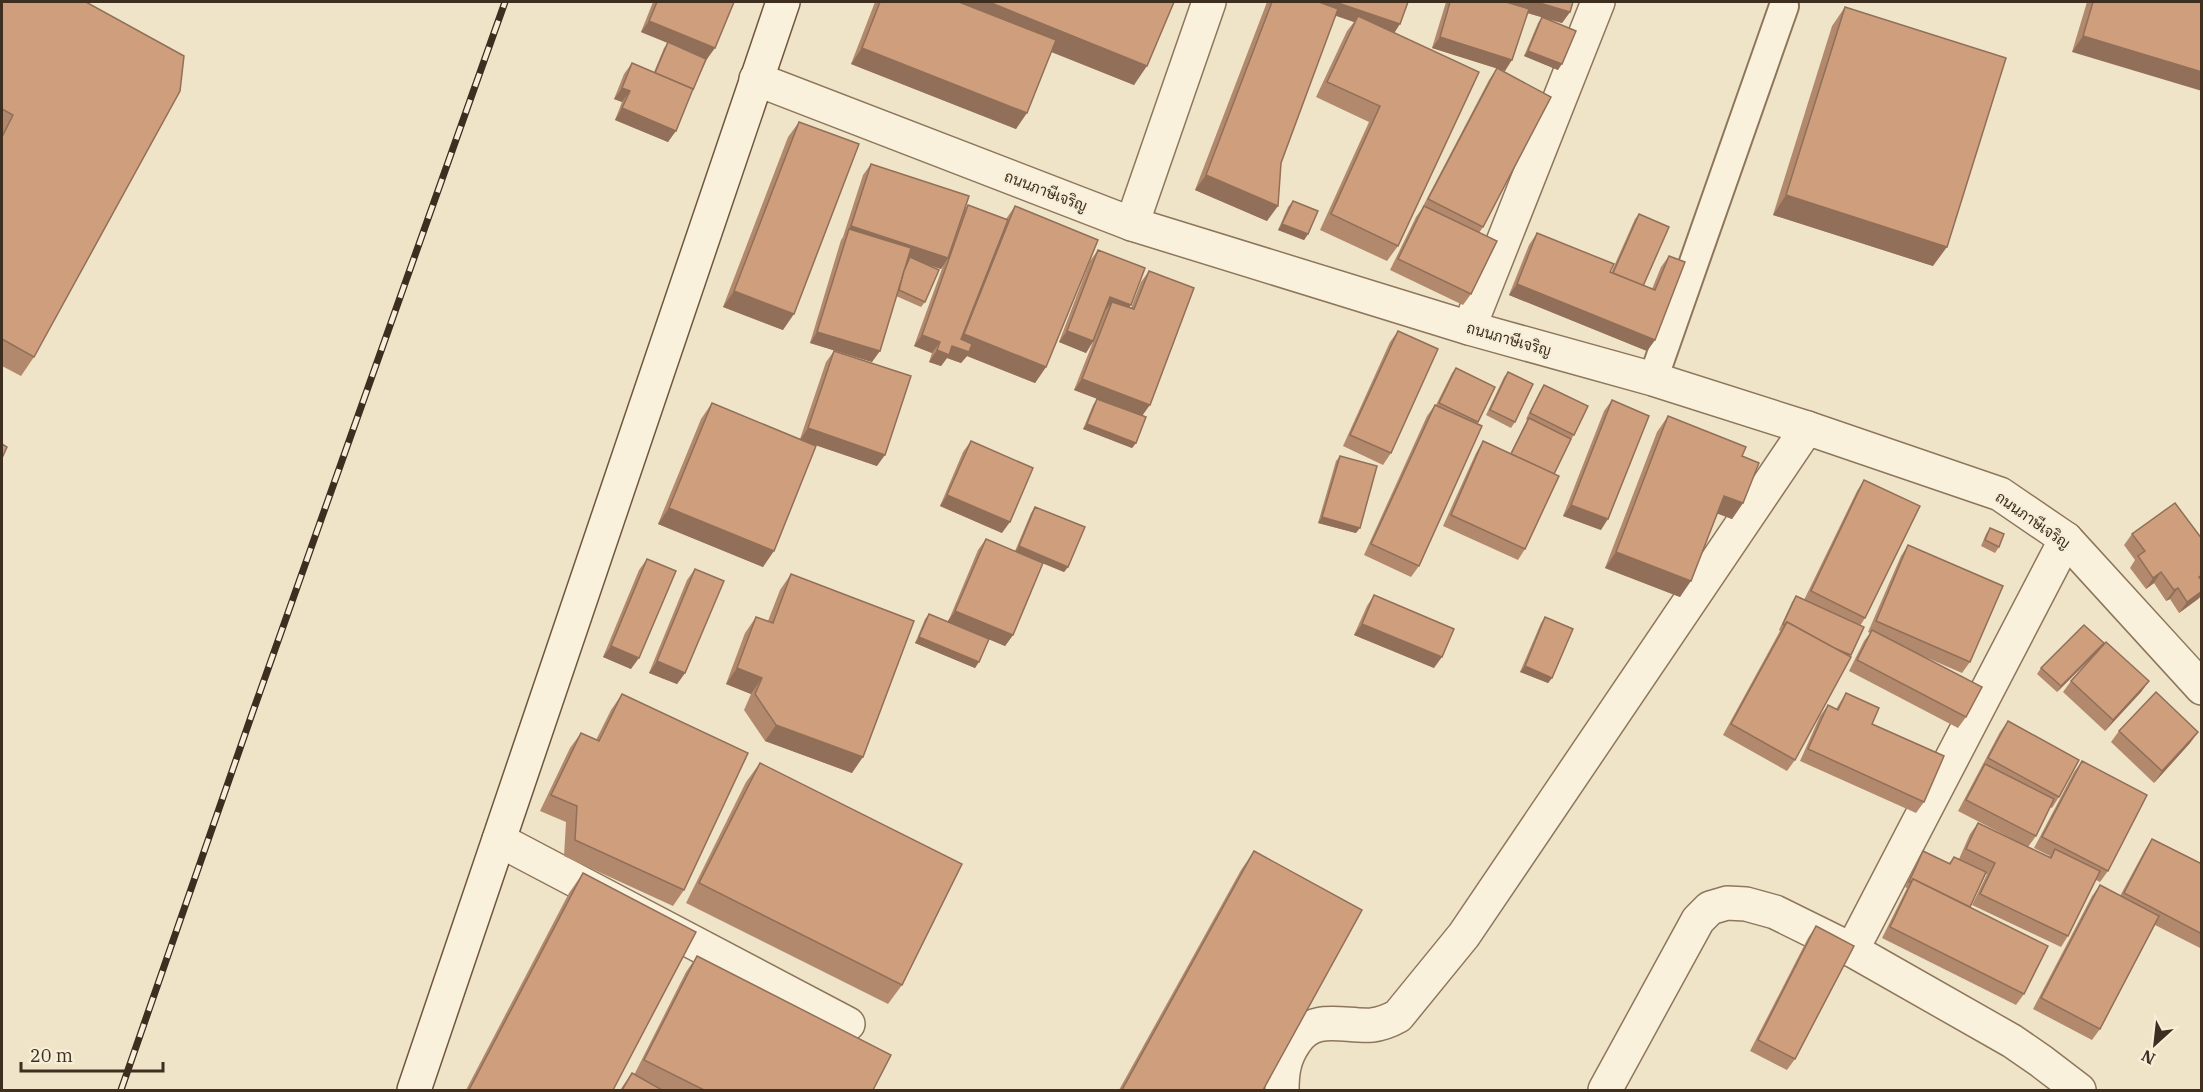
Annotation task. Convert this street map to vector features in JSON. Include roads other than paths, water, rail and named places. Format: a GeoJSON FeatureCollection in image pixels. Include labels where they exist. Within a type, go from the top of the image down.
{"type":"FeatureCollection","features":[{"type":"Feature","properties":{"kind":"street"},"geometry":{"type":"LineString","coordinates":[[414,1090],[783,2]]}},
{"type":"Feature","properties":{"kind":"street"},"geometry":{"type":"LineString","coordinates":[[1131,224],[1209,2]]}},
{"type":"Feature","properties":{"kind":"street"},"geometry":{"type":"LineString","coordinates":[[1469,328],[1599,2]]}},
{"type":"Feature","properties":{"kind":"street","name":"ถนนภาษีเจริญ"},"geometry":{"type":"LineString","coordinates":[[756,79],[1131,224],[1469,328],[1653,379],[1807,428],[2000,494],[2066,539],[2198,677]]}},
{"type":"Feature","properties":{"kind":"street"},"geometry":{"type":"LineString","coordinates":[[1282,1090],[1282,1072],[1286,1059],[1302,1033],[1316,1025],[1329,1023],[1370,1025],[1385,1023],[1398,1016],[1464,935],[1807,428]]}},
{"type":"Feature","properties":{"kind":"street"},"geometry":{"type":"LineString","coordinates":[[1852,950],[2066,539]]}},
{"type":"Feature","properties":{"kind":"street"},"geometry":{"type":"LineString","coordinates":[[499,840],[848,1024]]}},
{"type":"Feature","properties":{"kind":"street"},"geometry":{"type":"LineString","coordinates":[[1605,1090],[1698,920],[1710,908],[1736,903],[1767,909],[1852,950],[2012,1041],[2079,1090]]}},
{"type":"Feature","properties":{"kind":"lane"},"geometry":{"type":"LineString","coordinates":[[1653,379],[1784,6]]}},
{"type":"Feature","properties":{"kind":"railway"},"geometry":{"type":"LineString","coordinates":[[121,1090],[505,2]]}}]}
